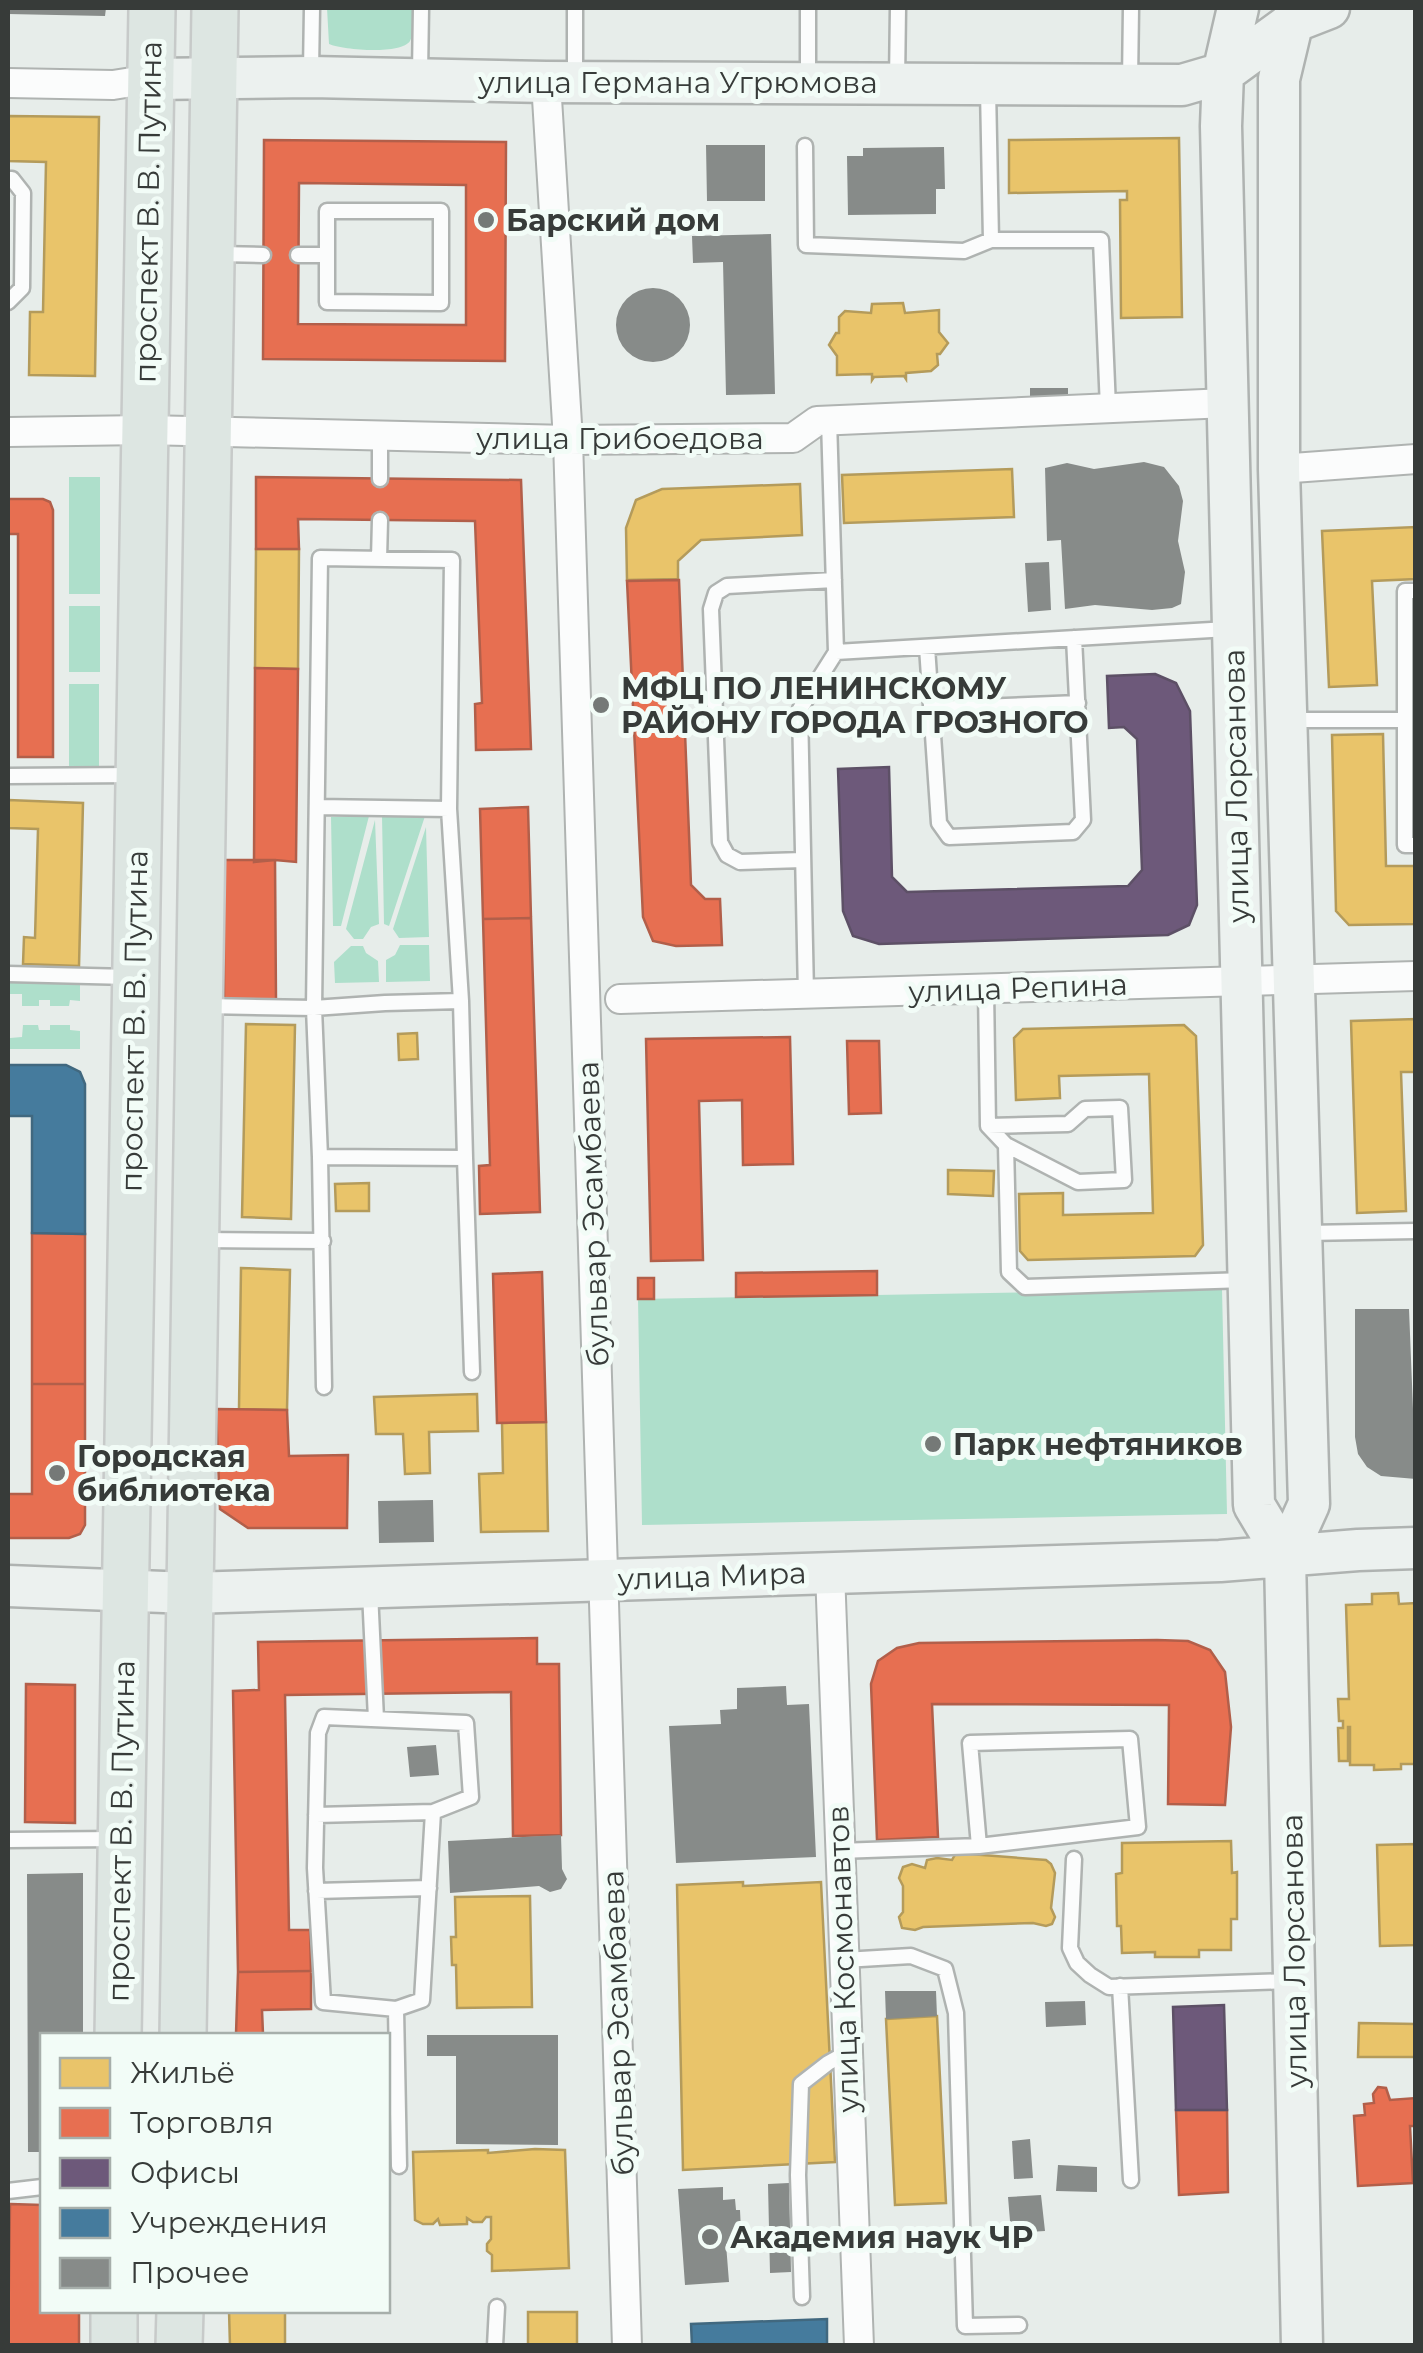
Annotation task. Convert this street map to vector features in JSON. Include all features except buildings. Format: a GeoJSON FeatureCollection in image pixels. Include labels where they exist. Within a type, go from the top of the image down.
{"type":"FeatureCollection","features":[{"type":"Feature","properties":{"kind":"main road","name":"проспект В. В. Путина"},"geometry":{"type":"LineString","coordinates":[[118,2033],[152,8]]}},
{"type":"Feature","properties":{"kind":"main road"},"geometry":{"type":"LineString","coordinates":[[184,2033],[215,8]]}},
{"type":"Feature","properties":{"kind":"main road","name":"улица Лорсанова"},"geometry":{"type":"LineString","coordinates":[[1238,8],[1223,72],[1220,126],[1254,1505],[1285,1558]]}},
{"type":"Feature","properties":{"kind":"main road","name":"улица Германа Угрюмова"},"geometry":{"type":"LineString","coordinates":[[151,80],[311,77],[1182,85],[1223,72],[1306,12]]}},
{"type":"Feature","properties":{"kind":"main road","name":"улица Лорсанова"},"geometry":{"type":"LineString","coordinates":[[1302,2346],[1285,1558],[1309,1504],[1279,469],[1279,79],[1306,12]]}},
{"type":"Feature","properties":{"kind":"main road","name":"улица Мира"},"geometry":{"type":"LineString","coordinates":[[8,1586],[190,1592],[1200,1562],[1416,1548]]}},
{"type":"Feature","properties":{"kind":"main road"},"geometry":{"type":"LineString","coordinates":[[114,2313],[114,2346]]}},
{"type":"Feature","properties":{"kind":"main road"},"geometry":{"type":"LineString","coordinates":[[179,2346],[180,2313]]}},
{"type":"Feature","properties":{"kind":"street","name":"улица Германа Угрюмова"},"geometry":{"type":"LineString","coordinates":[[8,82],[113,86],[151,80]]}},
{"type":"Feature","properties":{"kind":"street","name":"бульвар Эсамбаева"},"geometry":{"type":"LineString","coordinates":[[561,82],[568,440],[626,2346]]}},
{"type":"Feature","properties":{"kind":"street","name":"улица Грибоедова"},"geometry":{"type":"LineString","coordinates":[[8,432],[144,430],[568,440],[793,438],[818,421],[828,420],[1227,403]]}},
{"type":"Feature","properties":{"kind":"street"},"geometry":{"type":"LineString","coordinates":[[1279,469],[1416,458]]}},
{"type":"Feature","properties":{"kind":"street","name":"улица Репина"},"geometry":{"type":"LineString","coordinates":[[620,999],[1416,976]]}},
{"type":"Feature","properties":{"kind":"street","name":"улица Космонавтов"},"geometry":{"type":"LineString","coordinates":[[830,1572],[858,2346]]}},
{"type":"Feature","properties":{"kind":"lane"},"geometry":{"type":"LineString","coordinates":[[311,77],[312,8]]}},
{"type":"Feature","properties":{"kind":"lane"},"geometry":{"type":"LineString","coordinates":[[420,79],[421,8]]}},
{"type":"Feature","properties":{"kind":"lane"},"geometry":{"type":"LineString","coordinates":[[561,82],[575,8]]}},
{"type":"Feature","properties":{"kind":"lane"},"geometry":{"type":"LineString","coordinates":[[808,8],[808,82]]}},
{"type":"Feature","properties":{"kind":"lane"},"geometry":{"type":"LineString","coordinates":[[898,8],[898,83]]}},
{"type":"Feature","properties":{"kind":"lane"},"geometry":{"type":"LineString","coordinates":[[1130,84],[1131,8]]}},
{"type":"Feature","properties":{"kind":"lane"},"geometry":{"type":"LineString","coordinates":[[988,84],[991,240]]}},
{"type":"Feature","properties":{"kind":"lane"},"geometry":{"type":"LineString","coordinates":[[804,146],[806,245],[964,251],[991,240],[1101,240],[1108,408]]}},
{"type":"Feature","properties":{"kind":"lane"},"geometry":{"type":"LineString","coordinates":[[8,179],[23,193],[22,288],[8,302]]}},
{"type":"Feature","properties":{"kind":"lane"},"geometry":{"type":"LineString","coordinates":[[327,211],[441,212],[441,303],[326,302],[326,255],[327,211]]}},
{"type":"Feature","properties":{"kind":"lane"},"geometry":{"type":"LineString","coordinates":[[211,254],[263,254]]}},
{"type":"Feature","properties":{"kind":"lane"},"geometry":{"type":"LineString","coordinates":[[298,254],[326,255]]}},
{"type":"Feature","properties":{"kind":"lane"},"geometry":{"type":"LineString","coordinates":[[806,994],[800,709],[836,652],[828,420]]}},
{"type":"Feature","properties":{"kind":"lane"},"geometry":{"type":"LineString","coordinates":[[380,436],[380,478]]}},
{"type":"Feature","properties":{"kind":"lane"},"geometry":{"type":"LineString","coordinates":[[379,559],[380,520]]}},
{"type":"Feature","properties":{"kind":"lane"},"geometry":{"type":"LineString","coordinates":[[324,1388],[314,1008],[320,558],[452,560],[449,809],[461,1001],[472,1372]]}},
{"type":"Feature","properties":{"kind":"lane"},"geometry":{"type":"LineString","coordinates":[[803,860],[740,862],[727,855],[720,842],[712,609],[716,593],[727,586],[834,580]]}},
{"type":"Feature","properties":{"kind":"lane"},"geometry":{"type":"LineString","coordinates":[[1416,591],[1405,591],[1405,845],[1416,845]]}},
{"type":"Feature","properties":{"kind":"lane"},"geometry":{"type":"LineString","coordinates":[[836,652],[1233,629]]}},
{"type":"Feature","properties":{"kind":"lane"},"geometry":{"type":"LineString","coordinates":[[927,647],[939,823],[949,838],[1073,832],[1083,820],[1074,638]]}},
{"type":"Feature","properties":{"kind":"lane"},"geometry":{"type":"LineString","coordinates":[[932,709],[1078,703]]}},
{"type":"Feature","properties":{"kind":"lane"},"geometry":{"type":"LineString","coordinates":[[1286,720],[1405,720]]}},
{"type":"Feature","properties":{"kind":"lane"},"geometry":{"type":"LineString","coordinates":[[8,776],[139,775]]}},
{"type":"Feature","properties":{"kind":"lane"},"geometry":{"type":"LineString","coordinates":[[317,807],[449,809]]}},
{"type":"Feature","properties":{"kind":"lane"},"geometry":{"type":"LineString","coordinates":[[8,974],[135,978]]}},
{"type":"Feature","properties":{"kind":"lane"},"geometry":{"type":"LineString","coordinates":[[986,989],[988,1126],[1006,1145],[1078,1182],[1124,1180],[1120,1108],[1085,1108],[1068,1124],[988,1126]]}},
{"type":"Feature","properties":{"kind":"lane"},"geometry":{"type":"LineString","coordinates":[[199,1006],[314,1008],[461,1001]]}},
{"type":"Feature","properties":{"kind":"lane"},"geometry":{"type":"LineString","coordinates":[[1006,1145],[1009,1272],[1025,1287],[1248,1280]]}},
{"type":"Feature","properties":{"kind":"lane"},"geometry":{"type":"LineString","coordinates":[[320,1156],[465,1158]]}},
{"type":"Feature","properties":{"kind":"lane"},"geometry":{"type":"LineString","coordinates":[[1301,1233],[1416,1231]]}},
{"type":"Feature","properties":{"kind":"lane"},"geometry":{"type":"LineString","coordinates":[[195,1240],[323,1242]]}},
{"type":"Feature","properties":{"kind":"lane"},"geometry":{"type":"LineString","coordinates":[[370,1586],[376,1720]]}},
{"type":"Feature","properties":{"kind":"lane"},"geometry":{"type":"LineString","coordinates":[[316,1816],[434,1812],[470,1797],[466,1723],[324,1717],[318,1733],[316,1816],[316,1892],[323,2002],[396,2009],[422,2000],[434,1812]]}},
{"type":"Feature","properties":{"kind":"lane"},"geometry":{"type":"LineString","coordinates":[[839,1851],[979,1846],[1138,1827],[1130,1739],[970,1743],[979,1846]]}},
{"type":"Feature","properties":{"kind":"lane"},"geometry":{"type":"LineString","coordinates":[[8,1840],[121,1838]]}},
{"type":"Feature","properties":{"kind":"lane"},"geometry":{"type":"LineString","coordinates":[[1074,1858],[1070,1948],[1090,1976],[1109,1986],[1294,1981]]}},
{"type":"Feature","properties":{"kind":"lane"},"geometry":{"type":"LineString","coordinates":[[316,1892],[429,1888]]}},
{"type":"Feature","properties":{"kind":"lane"},"geometry":{"type":"LineString","coordinates":[[843,1960],[911,1956],[945,1969],[956,2013],[965,2326],[1019,2325]]}},
{"type":"Feature","properties":{"kind":"lane"},"geometry":{"type":"LineString","coordinates":[[1120,1986],[1132,2180]]}},
{"type":"Feature","properties":{"kind":"lane"},"geometry":{"type":"LineString","coordinates":[[396,2009],[399,2166]]}},
{"type":"Feature","properties":{"kind":"lane"},"geometry":{"type":"LineString","coordinates":[[802,2298],[798,2175],[801,2084],[846,2053]]}},
{"type":"Feature","properties":{"kind":"lane"},"geometry":{"type":"LineString","coordinates":[[8,2191],[40,2186]]}},
{"type":"Feature","properties":{"kind":"lane"},"geometry":{"type":"LineString","coordinates":[[496,2346],[497,2307]]}},
{"type":"Feature","properties":{"kind":"green space"},"geometry":{"type":"Polygon","coordinates":[[[327,8],[412,8],[412,37],[405,45],[384,50],[329,44],[327,8]]]}},
{"type":"Feature","properties":{"kind":"green space"},"geometry":{"type":"Polygon","coordinates":[[[69,477],[100,477],[100,594],[69,594],[69,477]]]}},
{"type":"Feature","properties":{"kind":"green space"},"geometry":{"type":"Polygon","coordinates":[[[69,606],[100,606],[100,672],[69,672],[69,606]]]}},
{"type":"Feature","properties":{"kind":"green space"},"geometry":{"type":"Polygon","coordinates":[[[69,684],[99,684],[99,767],[69,766],[69,684]]]}},
{"type":"Feature","properties":{"kind":"green space"},"geometry":{"type":"Polygon","coordinates":[[[369,816],[341,926],[333,926],[331,817],[369,816]]]}},
{"type":"Feature","properties":{"kind":"green space"},"geometry":{"type":"Polygon","coordinates":[[[382,816],[425,816],[389,926],[384,924],[382,816]]]}},
{"type":"Feature","properties":{"kind":"green space"},"geometry":{"type":"Polygon","coordinates":[[[375,820],[379,924],[371,927],[363,939],[354,939],[346,929],[375,820]]]}},
{"type":"Feature","properties":{"kind":"green space"},"geometry":{"type":"Polygon","coordinates":[[[426,827],[429,937],[399,938],[393,929],[426,827]]]}},
{"type":"Feature","properties":{"kind":"green space"},"geometry":{"type":"Polygon","coordinates":[[[400,945],[429,945],[430,981],[386,982],[386,960],[395,955],[400,945]]]}},
{"type":"Feature","properties":{"kind":"green space"},"geometry":{"type":"Polygon","coordinates":[[[351,946],[363,946],[378,961],[379,982],[335,983],[334,962],[351,946]]]}},
{"type":"Feature","properties":{"kind":"green space"},"geometry":{"type":"Polygon","coordinates":[[[80,982],[80,1001],[70,1000],[69,1006],[50,1006],[50,1000],[39,1000],[39,1006],[22,1006],[22,994],[10,994],[10,983],[80,982]]]}},
{"type":"Feature","properties":{"kind":"green space"},"geometry":{"type":"Polygon","coordinates":[[[23,1025],[50,1030],[50,1025],[70,1025],[70,1030],[80,1031],[80,1049],[10,1049],[10,1038],[22,1037],[23,1025]]]}},
{"type":"Feature","properties":{"kind":"green space","name":"Парк нефтяников"},"geometry":{"type":"Polygon","coordinates":[[[1222,1289],[1227,1514],[642,1525],[638,1299],[1222,1289]]]}},
{"type":"Feature","properties":{"kind":"place","name":"Барский дом"},"geometry":{"type":"Point","coordinates":[486,220]}},
{"type":"Feature","properties":{"kind":"place","name":"МФЦ ПО ЛЕНИНСКОМУ РАЙОНУ ГОРОДА ГРОЗНОГО"},"geometry":{"type":"Point","coordinates":[601,705]}},
{"type":"Feature","properties":{"kind":"place","name":"Парк нефтяников"},"geometry":{"type":"Point","coordinates":[933,1444]}},
{"type":"Feature","properties":{"kind":"place","name":"Городская библиотека"},"geometry":{"type":"Point","coordinates":[57,1473]}},
{"type":"Feature","properties":{"kind":"place","name":"Академия наук ЧР"},"geometry":{"type":"Point","coordinates":[710,2237]}}]}
